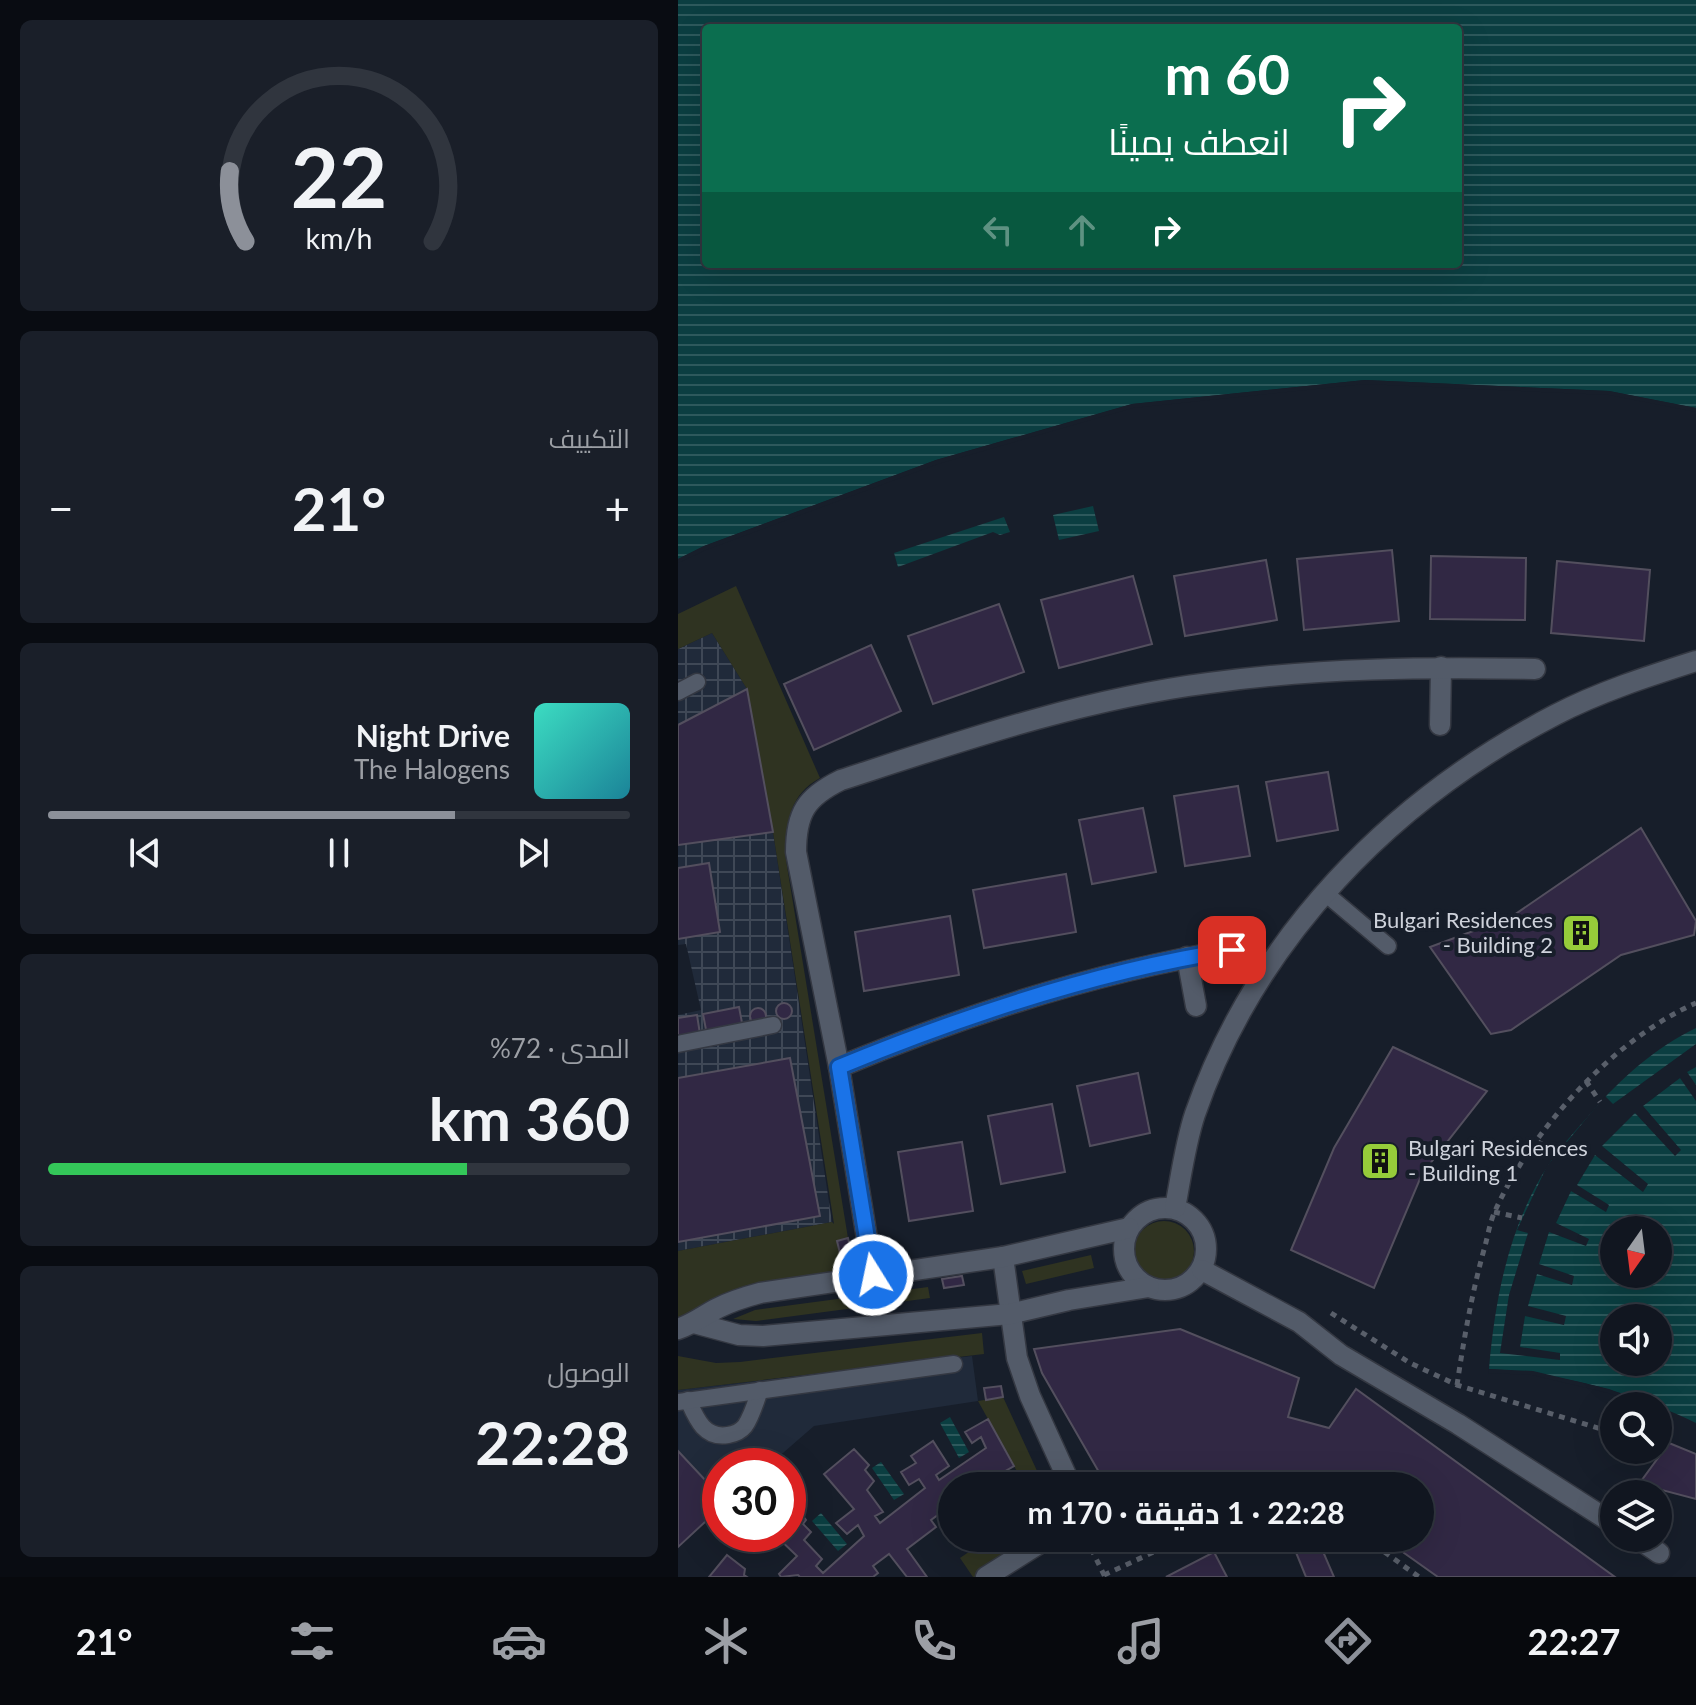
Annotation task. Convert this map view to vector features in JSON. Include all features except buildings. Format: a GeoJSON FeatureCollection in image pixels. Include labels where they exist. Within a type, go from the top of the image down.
{"type":"FeatureCollection","features":[{"type":"Feature","properties":{"kind":"street"},"geometry":{"type":"LineString","coordinates":[[1175,1208],[1194,1117],[1214,1064],[1239,1012],[1269,963],[1325,893],[1407,812],[1479,759],[1557,713],[1643,678],[1696,661]]}},
{"type":"Feature","properties":{"kind":"street"},"geometry":{"type":"LineString","coordinates":[[1440,725],[1441,667]]}},
{"type":"Feature","properties":{"kind":"street"},"geometry":{"type":"LineString","coordinates":[[873,1275],[839,1067],[796,852],[796,829],[804,808],[820,790],[841,780],[979,735],[1091,704],[1207,683],[1323,671],[1441,667],[1535,669]]}},
{"type":"Feature","properties":{"kind":"street"},"geometry":{"type":"LineString","coordinates":[[839,1067],[907,1039],[1069,986],[1187,957],[1232,950]]}},
{"type":"Feature","properties":{"kind":"street"},"geometry":{"type":"LineString","coordinates":[[1187,957],[1196,1006]]}},
{"type":"Feature","properties":{"kind":"street"},"geometry":{"type":"LineString","coordinates":[[686,1326],[763,1336],[1010,1314],[1069,1300],[1149,1287],[1173,1290],[1184,1286],[1202,1270],[1207,1247],[1204,1233],[1187,1213],[1175,1208],[1149,1210],[1137,1217],[1129,1228],[1124,1242],[1124,1256],[1137,1279],[1149,1287]]}},
{"type":"Feature","properties":{"kind":"street"},"geometry":{"type":"LineString","coordinates":[[686,1326],[737,1299],[873,1275],[1003,1257],[1129,1228]]}},
{"type":"Feature","properties":{"kind":"street"},"geometry":{"type":"LineString","coordinates":[[1003,1257],[1017,1358],[1030,1396],[1065,1472]]}},
{"type":"Feature","properties":{"kind":"street"},"geometry":{"type":"LineString","coordinates":[[1202,1270],[1299,1322],[1341,1355],[1458,1424],[1600,1515]]}},
{"type":"Feature","properties":{"kind":"street"},"geometry":{"type":"LineString","coordinates":[[986,1577],[1026,1552]]}},
{"type":"Feature","properties":{"kind":"lane"},"geometry":{"type":"LineString","coordinates":[[678,692],[697,682]]}},
{"type":"Feature","properties":{"kind":"lane"},"geometry":{"type":"LineString","coordinates":[[1325,893],[1388,946]]}},
{"type":"Feature","properties":{"kind":"lane"},"geometry":{"type":"LineString","coordinates":[[678,1044],[773,1025]]}},
{"type":"Feature","properties":{"kind":"lane"},"geometry":{"type":"LineString","coordinates":[[683,1401],[954,1364]]}},
{"type":"Feature","properties":{"kind":"lane"},"geometry":{"type":"LineString","coordinates":[[683,1401],[705,1429],[714,1435],[725,1436],[745,1426],[760,1390]]}},
{"type":"Feature","properties":{"kind":"path"},"geometry":{"type":"LineString","coordinates":[[1457,1385],[1476,1283],[1494,1212],[1521,1166],[1586,1081],[1649,1028],[1696,1003]]}},
{"type":"Feature","properties":{"kind":"path"},"geometry":{"type":"LineString","coordinates":[[1586,1081],[1600,1102]]}},
{"type":"Feature","properties":{"kind":"path"},"geometry":{"type":"LineString","coordinates":[[1538,1142],[1557,1153]]}},
{"type":"Feature","properties":{"kind":"path"},"geometry":{"type":"LineString","coordinates":[[1494,1212],[1522,1218]]}},
{"type":"Feature","properties":{"kind":"path"},"geometry":{"type":"LineString","coordinates":[[1331,1313],[1410,1363],[1457,1385],[1600,1429]]}},
{"type":"Feature","properties":{"kind":"path"},"geometry":{"type":"LineString","coordinates":[[1093,1552],[1104,1576],[1155,1552]]}},
{"type":"Feature","properties":{"kind":"path"},"geometry":{"type":"LineString","coordinates":[[1384,1552],[1419,1577]]}},
{"type":"Feature","properties":{"kind":"shaded area"},"geometry":{"type":"Polygon","coordinates":[[[678,0],[1696,0],[1696,408],[1609,391],[1365,380],[1132,404],[936,460],[704,546],[678,559],[678,0]]]}},
{"type":"Feature","properties":{"kind":"shaded area"},"geometry":{"type":"Polygon","coordinates":[[[1093,506],[1099,531],[1059,540],[1053,515],[1093,506]]]}},
{"type":"Feature","properties":{"kind":"shaded area"},"geometry":{"type":"Polygon","coordinates":[[[1004,517],[1010,532],[1000,535],[993,532],[898,567],[894,553],[1004,517]]]}},
{"type":"Feature","properties":{"kind":"shaded area"},"geometry":{"type":"Polygon","coordinates":[[[736,586],[820,778],[796,801],[789,820],[785,854],[848,1238],[837,1242],[841,1257],[852,1255],[850,1271],[678,1321],[678,1251],[834,1224],[773,832],[747,689],[712,633],[678,649],[678,614],[736,586]]]}},
{"type":"Feature","properties":{"kind":"shaded area"},"geometry":{"type":"Polygon","coordinates":[[[712,633],[747,689],[773,832],[832,1222],[678,1251],[678,1015],[701,1010],[686,944],[678,945],[678,649],[712,633]]]}},
{"type":"Feature","properties":{"kind":"shaded area"},"geometry":{"type":"Polygon","coordinates":[[[1696,1028],[1696,1423],[1672,1412],[1672,1392],[1618,1392],[1543,1375],[1489,1369],[1495,1316],[1506,1263],[1535,1187],[1575,1131],[1614,1088],[1653,1054],[1696,1028]]]}},
{"type":"Feature","properties":{"kind":"shaded area"},"geometry":{"type":"Polygon","coordinates":[[[1164,1221],[1185,1230],[1194,1251],[1185,1272],[1164,1281],[1143,1272],[1134,1251],[1143,1230],[1164,1221]]]}},
{"type":"Feature","properties":{"kind":"shaded area"},"geometry":{"type":"Polygon","coordinates":[[[1091,1255],[1094,1268],[1026,1284],[1022,1271],[1091,1255]]]}},
{"type":"Feature","properties":{"kind":"shaded area"},"geometry":{"type":"Polygon","coordinates":[[[928,1287],[930,1298],[756,1321],[733,1319],[755,1310],[928,1287]]]}},
{"type":"Feature","properties":{"kind":"shaded area"},"geometry":{"type":"Polygon","coordinates":[[[982,1333],[984,1354],[678,1390],[678,1356],[716,1363],[740,1362],[982,1333]]]}},
{"type":"Feature","properties":{"kind":"shaded area"},"geometry":{"type":"Polygon","coordinates":[[[972,1356],[978,1401],[814,1426],[789,1448],[702,1448],[702,1525],[678,1547],[678,1390],[972,1356]]]}},
{"type":"Feature","properties":{"kind":"shaded area"},"geometry":{"type":"Polygon","coordinates":[[[1003,1397],[1038,1472],[1017,1472],[978,1401],[1003,1397]]]}},
{"type":"Feature","properties":{"kind":"shaded area"},"geometry":{"type":"Polygon","coordinates":[[[950,1417],[969,1452],[959,1458],[940,1423],[950,1417]]]}},
{"type":"Feature","properties":{"kind":"shaded area"},"geometry":{"type":"Polygon","coordinates":[[[881,1462],[904,1494],[894,1500],[872,1468],[881,1462]]]}},
{"type":"Feature","properties":{"kind":"shaded area"},"geometry":{"type":"Polygon","coordinates":[[[821,1513],[847,1544],[838,1551],[812,1521],[821,1513]]]}},
{"type":"Feature","properties":{"kind":"shaded area"},"geometry":{"type":"Polygon","coordinates":[[[969,1552],[1009,1552],[1013,1557],[982,1577],[973,1577],[960,1558],[969,1552]]]}},
{"type":"Feature","properties":{"kind":"pier"},"geometry":{"type":"Polygon","coordinates":[[[1365,380],[1609,391],[1696,408],[1696,412],[1609,395],[1365,384],[1133,408],[938,464],[678,563],[678,559],[704,546],[936,460],[1132,404],[1365,380]]]}},
{"type":"Feature","properties":{"kind":"pier"},"geometry":{"type":"Polygon","coordinates":[[[1696,1044],[1696,1067],[1687,1072],[1696,1085],[1696,1101],[1680,1078],[1643,1106],[1681,1150],[1675,1156],[1635,1113],[1602,1146],[1648,1184],[1643,1192],[1595,1155],[1577,1185],[1609,1205],[1606,1212],[1571,1191],[1556,1223],[1589,1239],[1586,1246],[1549,1232],[1539,1264],[1574,1276],[1572,1285],[1537,1274],[1528,1306],[1566,1316],[1564,1325],[1525,1316],[1520,1347],[1560,1353],[1560,1360],[1500,1353],[1509,1295],[1528,1233],[1517,1230],[1547,1166],[1605,1096],[1613,1104],[1696,1044]]]}},
{"type":"Feature","properties":{"kind":"pier"},"geometry":{"type":"Polygon","coordinates":[[[1489,1369],[1533,1371],[1617,1392],[1604,1392],[1532,1375],[1488,1373],[1489,1369]]]}},
{"type":"Feature","properties":{"kind":"place","name":"Bulgari Residences - Building 2"},"geometry":{"type":"Point","coordinates":[1581,933]}},
{"type":"Feature","properties":{"kind":"place","name":"Bulgari Residences - Building 1"},"geometry":{"type":"Point","coordinates":[1380,1161]}},
{"type":"Feature","properties":{"kind":"route"},"geometry":{"type":"LineString","coordinates":[[873,1275],[839,1067],[907,1039],[1069,986],[1151,964],[1232,950]]}}]}
